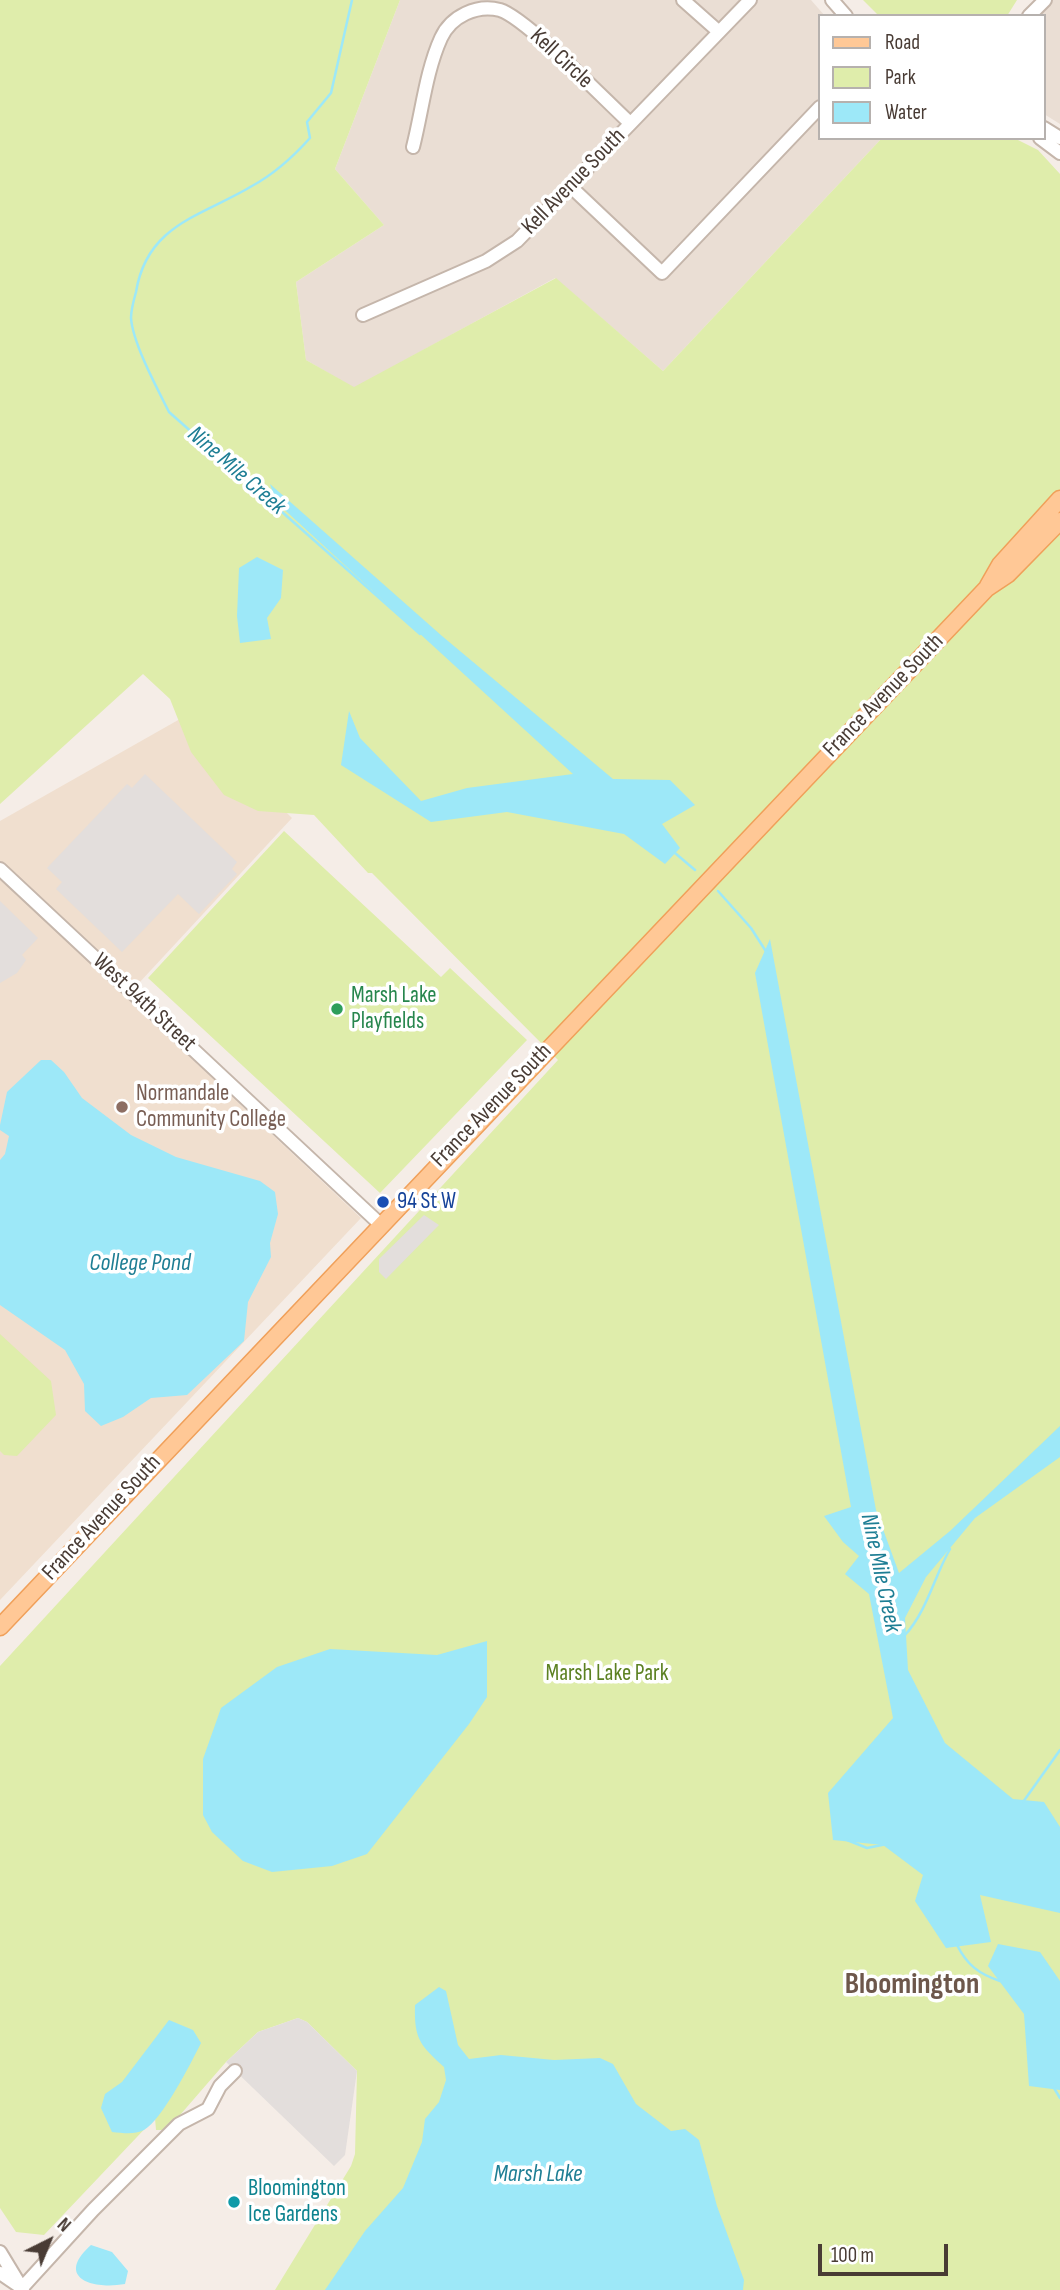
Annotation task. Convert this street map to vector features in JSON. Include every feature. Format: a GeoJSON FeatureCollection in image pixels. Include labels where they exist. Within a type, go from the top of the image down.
{"type":"FeatureCollection","features":[{"type":"Feature","properties":{"kind":"main road","name":"France Avenue South"},"geometry":{"type":"LineString","coordinates":[[987,588],[1000,565],[1060,499]]}},
{"type":"Feature","properties":{"kind":"main road","name":"France Avenue South"},"geometry":{"type":"LineString","coordinates":[[0,1627],[987,588],[1008,574],[1060,521]]}},
{"type":"Feature","properties":{"kind":"street"},"geometry":{"type":"LineString","coordinates":[[683,0],[718,32]]}},
{"type":"Feature","properties":{"kind":"street","name":"Kell Avenue South"},"geometry":{"type":"LineString","coordinates":[[363,315],[502,252],[531,229],[750,0]]}},
{"type":"Feature","properties":{"kind":"street"},"geometry":{"type":"LineString","coordinates":[[832,0],[843,14]]}},
{"type":"Feature","properties":{"kind":"street"},"geometry":{"type":"LineString","coordinates":[[1031,14],[1045,0]]}},
{"type":"Feature","properties":{"kind":"street","name":"Kell Circle"},"geometry":{"type":"LineString","coordinates":[[413,148],[442,36],[460,16],[478,5],[499,10],[523,24],[630,123]]}},
{"type":"Feature","properties":{"kind":"street"},"geometry":{"type":"LineString","coordinates":[[570,186],[662,273],[818,109]]}},
{"type":"Feature","properties":{"kind":"street"},"geometry":{"type":"LineString","coordinates":[[1043,140],[1060,153]]}},
{"type":"Feature","properties":{"kind":"street","name":"West 94th Street"},"geometry":{"type":"LineString","coordinates":[[0,869],[380,1224]]}},
{"type":"Feature","properties":{"kind":"street"},"geometry":{"type":"LineString","coordinates":[[22,2290],[75,2228],[178,2124],[208,2109],[220,2086],[235,2071]]}},
{"type":"Feature","properties":{"kind":"street"},"geometry":{"type":"LineString","coordinates":[[0,2252],[22,2290]]}},
{"type":"Feature","properties":{"kind":"street"},"geometry":{"type":"LineString","coordinates":[[0,2273],[22,2290]]}},
{"type":"Feature","properties":{"kind":"shaded area"},"geometry":{"type":"Polygon","coordinates":[[[400,0],[811,0],[823,14],[818,14],[818,140],[880,140],[663,371],[555,278],[354,388],[306,360],[296,282],[384,225],[335,169],[400,0]]]}},
{"type":"Feature","properties":{"kind":"shaded area"},"geometry":{"type":"Polygon","coordinates":[[[1052,0],[1060,0],[1060,124],[1046,115],[1046,14],[1036,14],[1052,0]]]}},
{"type":"Feature","properties":{"kind":"shaded area","name":"Normandale Community College"},"geometry":{"type":"Polygon","coordinates":[[[187,715],[292,818],[126,997],[361,1218],[0,1600],[0,821],[187,715]]]}},
{"type":"Feature","properties":{"kind":"shaded area"},"geometry":{"type":"Polygon","coordinates":[[[145,774],[237,862],[232,869],[237,874],[199,914],[178,894],[122,952],[56,889],[62,882],[47,868],[127,784],[132,788],[145,774]]]}},
{"type":"Feature","properties":{"kind":"shaded area"},"geometry":{"type":"Polygon","coordinates":[[[0,901],[38,938],[22,955],[26,960],[17,973],[0,983],[0,901]]]}},
{"type":"Feature","properties":{"kind":"shaded area"},"geometry":{"type":"Polygon","coordinates":[[[424,1215],[439,1225],[386,1279],[379,1272],[379,1259],[424,1215]]]}},
{"type":"Feature","properties":{"kind":"shaded area"},"geometry":{"type":"Polygon","coordinates":[[[298,2018],[307,2022],[357,2071],[345,2155],[334,2166],[226,2062],[258,2032],[298,2018]]]}},
{"type":"Feature","properties":{"kind":"green space","name":"Marsh Lake Park"},"geometry":{"type":"Polygon","coordinates":[[[0,0],[400,0],[335,169],[384,225],[296,282],[306,360],[354,387],[556,278],[663,371],[880,140],[1018,140],[1038,150],[1060,174],[1060,2290],[275,2290],[351,2166],[355,2154],[357,2071],[307,2022],[298,2018],[258,2032],[226,2062],[167,2130],[156,2130],[155,2118],[44,2235],[16,2232],[0,2208],[0,1666],[558,1060],[372,873],[368,873],[314,815],[258,811],[224,795],[191,752],[170,699],[143,674],[0,804],[0,0]]]}},
{"type":"Feature","properties":{"kind":"green space"},"geometry":{"type":"Polygon","coordinates":[[[863,0],[1017,0],[1008,14],[877,14],[863,0]]]}},
{"type":"Feature","properties":{"kind":"green space","name":"Marsh Lake Playfields"},"geometry":{"type":"Polygon","coordinates":[[[284,831],[441,977],[450,968],[527,1040],[380,1193],[148,978],[284,831]]]}},
{"type":"Feature","properties":{"kind":"green space"},"geometry":{"type":"Polygon","coordinates":[[[0,1334],[51,1381],[56,1415],[17,1456],[4,1455],[0,1451],[0,1334]]]}},
{"type":"Feature","properties":{"kind":"water"},"geometry":{"type":"Polygon","coordinates":[[[270,484],[442,636],[613,779],[670,780],[695,805],[662,824],[680,848],[665,864],[624,834],[507,812],[431,822],[341,765],[349,711],[360,738],[421,801],[467,788],[573,774],[276,502],[270,484]]]}},
{"type":"Feature","properties":{"kind":"water"},"geometry":{"type":"Polygon","coordinates":[[[257,557],[283,570],[281,598],[267,618],[271,639],[240,643],[237,616],[239,568],[257,557]]]}},
{"type":"Feature","properties":{"kind":"water"},"geometry":{"type":"Polygon","coordinates":[[[770,939],[876,1510],[899,1573],[950,1531],[1060,1426],[1060,1457],[975,1518],[926,1577],[905,1618],[908,1670],[945,1743],[1013,1799],[1044,1802],[1060,1827],[1060,1913],[980,1895],[991,1942],[946,1948],[915,1901],[923,1875],[883,1845],[833,1840],[828,1793],[893,1718],[869,1594],[845,1574],[859,1556],[843,1542],[824,1516],[851,1507],[755,973],[770,939]]]}},
{"type":"Feature","properties":{"kind":"water","name":"College Pond"},"geometry":{"type":"Polygon","coordinates":[[[41,1060],[51,1060],[64,1072],[82,1098],[131,1135],[176,1157],[260,1181],[275,1192],[278,1214],[270,1243],[271,1257],[248,1302],[244,1341],[187,1395],[151,1398],[123,1417],[101,1426],[85,1411],[84,1384],[65,1350],[0,1305],[0,1160],[5,1154],[9,1136],[0,1130],[0,1125],[7,1092],[41,1060]]]}},
{"type":"Feature","properties":{"kind":"water"},"geometry":{"type":"Polygon","coordinates":[[[487,1641],[487,1697],[367,1854],[332,1866],[272,1872],[243,1861],[212,1832],[203,1815],[203,1759],[221,1708],[277,1667],[330,1649],[437,1655],[487,1641]]]}},
{"type":"Feature","properties":{"kind":"water"},"geometry":{"type":"Polygon","coordinates":[[[998,1944],[1040,1952],[1060,1981],[1060,2090],[1029,2086],[1024,2014],[988,1966],[998,1944]]]}},
{"type":"Feature","properties":{"kind":"water","name":"Marsh Lake"},"geometry":{"type":"Polygon","coordinates":[[[439,1987],[446,1991],[458,2045],[469,2059],[501,2055],[554,2060],[600,2058],[613,2064],[636,2104],[671,2131],[685,2129],[699,2140],[717,2206],[744,2280],[743,2290],[325,2290],[365,2231],[403,2188],[422,2142],[425,2119],[439,2102],[446,2080],[444,2067],[424,2047],[417,2034],[415,2005],[439,1987]]]}},
{"type":"Feature","properties":{"kind":"water"},"geometry":{"type":"Polygon","coordinates":[[[169,2020],[193,2030],[201,2043],[167,2103],[151,2124],[136,2133],[112,2132],[101,2108],[105,2094],[122,2082],[169,2020]]]}},
{"type":"Feature","properties":{"kind":"water"},"geometry":{"type":"Polygon","coordinates":[[[91,2245],[112,2252],[128,2271],[125,2284],[100,2285],[82,2279],[77,2273],[76,2265],[91,2245]]]}},
{"type":"Feature","properties":{"kind":"waterway","name":"Nine Mile Creek"},"geometry":{"type":"LineString","coordinates":[[352,0],[331,93],[307,122],[310,138],[268,176],[196,215],[164,236],[142,269],[131,318],[141,353],[169,412],[420,634]]}},
{"type":"Feature","properties":{"kind":"waterway","name":"Nine Mile Creek"},"geometry":{"type":"LineString","coordinates":[[675,853],[695,870]]}},
{"type":"Feature","properties":{"kind":"waterway","name":"Nine Mile Creek"},"geometry":{"type":"LineString","coordinates":[[718,891],[751,928],[767,953]]}},
{"type":"Feature","properties":{"kind":"waterway"},"geometry":{"type":"LineString","coordinates":[[905,1635],[913,1626],[930,1594],[950,1549]]}},
{"type":"Feature","properties":{"kind":"waterway"},"geometry":{"type":"LineString","coordinates":[[1023,1802],[1060,1750]]}},
{"type":"Feature","properties":{"kind":"waterway","name":"Nine Mile Creek"},"geometry":{"type":"LineString","coordinates":[[847,1840],[867,1848],[887,1844]]}},
{"type":"Feature","properties":{"kind":"waterway","name":"Nine Mile Creek"},"geometry":{"type":"LineString","coordinates":[[957,1945],[974,1968],[1000,1981]]}},
{"type":"Feature","properties":{"kind":"waterway","name":"Nine Mile Creek"},"geometry":{"type":"LineString","coordinates":[[1054,2088],[1060,2098]]}},
{"type":"Feature","properties":{"kind":"place","name":"Marsh Lake Playfields"},"geometry":{"type":"Point","coordinates":[337,1009]}},
{"type":"Feature","properties":{"kind":"place","name":"Normandale Community College"},"geometry":{"type":"Point","coordinates":[122,1107]}},
{"type":"Feature","properties":{"kind":"place","name":"94 St W"},"geometry":{"type":"Point","coordinates":[383,1202]}},
{"type":"Feature","properties":{"kind":"place","name":"Bloomington Ice Gardens"},"geometry":{"type":"Point","coordinates":[234,2202]}},
{"type":"Feature","properties":{"kind":"district","name":"Bloomington"},"geometry":{"type":"Point","coordinates":[912,1985]}}]}
